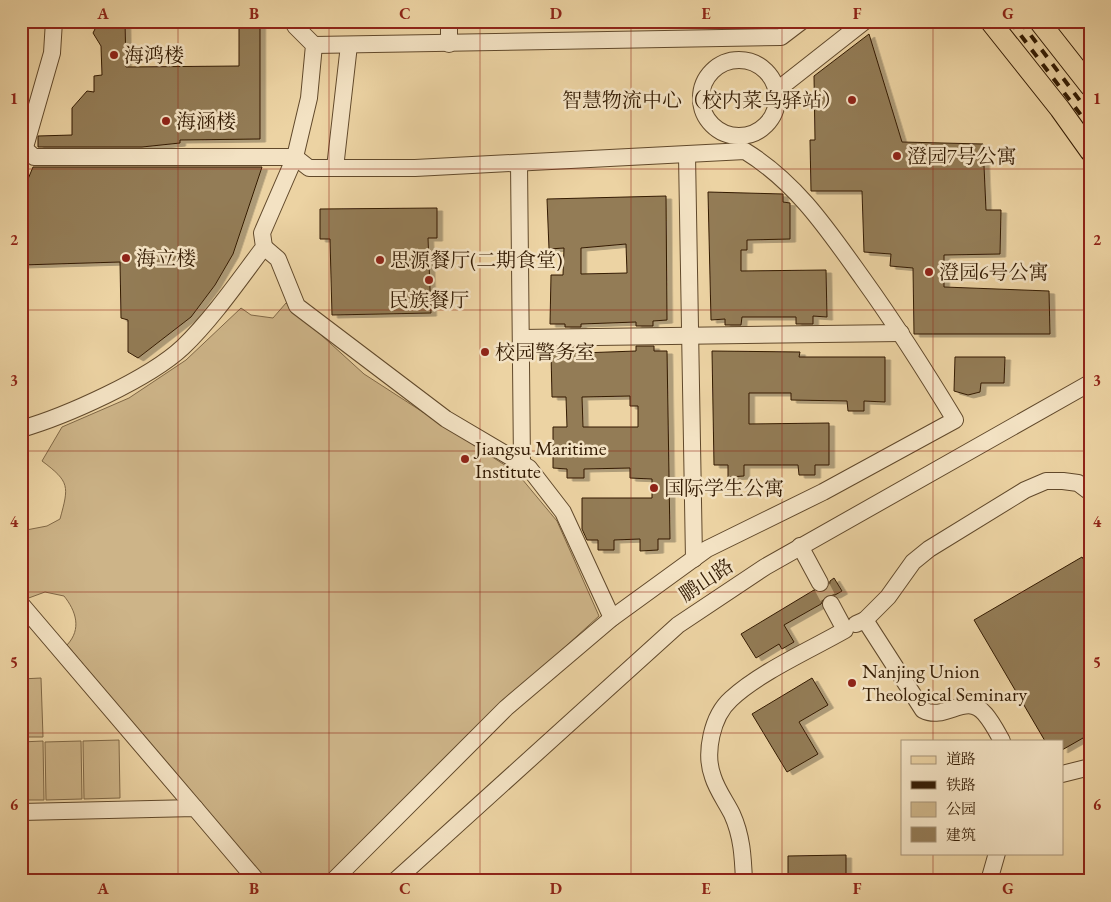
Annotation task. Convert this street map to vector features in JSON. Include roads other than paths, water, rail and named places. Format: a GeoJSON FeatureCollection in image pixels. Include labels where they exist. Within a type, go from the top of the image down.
{"type":"FeatureCollection","features":[{"type":"Feature","properties":{"kind":"main road"},"geometry":{"type":"LineString","coordinates":[[990,21],[1060,109],[1090,151]]}},
{"type":"Feature","properties":{"kind":"main road"},"geometry":{"type":"LineString","coordinates":[[1039,21],[1090,86]]}},
{"type":"Feature","properties":{"kind":"street"},"geometry":{"type":"LineString","coordinates":[[54,21],[52,53],[29,131],[24,155],[34,157],[296,158],[310,168],[415,168],[687,155],[745,143],[767,124],[774,114],[777,103],[772,78],[752,62],[739,60],[726,62],[715,69],[706,79],[702,91],[702,104],[706,115],[718,128],[734,135],[745,143],[815,211],[901,333],[955,420],[830,488],[707,549],[612,618],[506,708],[333,881]]}},
{"type":"Feature","properties":{"kind":"street"},"geometry":{"type":"LineString","coordinates":[[295,21],[295,26],[314,45],[349,46],[781,37],[802,21]]}},
{"type":"Feature","properties":{"kind":"street"},"geometry":{"type":"LineString","coordinates":[[449,21],[450,44]]}},
{"type":"Feature","properties":{"kind":"street"},"geometry":{"type":"LineString","coordinates":[[776,91],[865,21]]}},
{"type":"Feature","properties":{"kind":"street"},"geometry":{"type":"LineString","coordinates":[[739,38],[739,60]]}},
{"type":"Feature","properties":{"kind":"street"},"geometry":{"type":"LineString","coordinates":[[314,45],[309,98],[296,158],[262,233],[264,247],[278,259],[297,306],[446,419],[529,468],[563,512],[612,618]]}},
{"type":"Feature","properties":{"kind":"street"},"geometry":{"type":"LineString","coordinates":[[335,168],[349,46]]}},
{"type":"Feature","properties":{"kind":"street"},"geometry":{"type":"LineString","coordinates":[[687,155],[694,559]]}},
{"type":"Feature","properties":{"kind":"street"},"geometry":{"type":"LineString","coordinates":[[519,163],[522,464]]}},
{"type":"Feature","properties":{"kind":"street"},"geometry":{"type":"LineString","coordinates":[[21,429],[67,413],[136,380],[182,348],[264,247]]}},
{"type":"Feature","properties":{"kind":"street"},"geometry":{"type":"LineString","coordinates":[[520,338],[901,333]]}},
{"type":"Feature","properties":{"kind":"street","name":"鹏山路"},"geometry":{"type":"LineString","coordinates":[[395,881],[678,625],[718,596],[800,546],[1090,383]]}},
{"type":"Feature","properties":{"kind":"street"},"geometry":{"type":"LineString","coordinates":[[744,881],[739,831],[713,776],[709,756],[713,733],[720,714],[730,700],[753,683],[865,620],[888,597],[913,562],[928,549],[1025,490],[1046,481],[1064,480],[1078,483],[1090,492]]}},
{"type":"Feature","properties":{"kind":"street"},"geometry":{"type":"LineString","coordinates":[[800,546],[820,583]]}},
{"type":"Feature","properties":{"kind":"street"},"geometry":{"type":"LineString","coordinates":[[21,604],[257,881]]}},
{"type":"Feature","properties":{"kind":"street"},"geometry":{"type":"LineString","coordinates":[[831,604],[845,630]]}},
{"type":"Feature","properties":{"kind":"street"},"geometry":{"type":"LineString","coordinates":[[865,620],[923,710],[932,715],[946,712],[960,705],[975,707],[984,712],[1001,740]]}},
{"type":"Feature","properties":{"kind":"street"},"geometry":{"type":"LineString","coordinates":[[1064,774],[1090,767]]}},
{"type":"Feature","properties":{"kind":"street"},"geometry":{"type":"LineString","coordinates":[[21,812],[194,808]]}},
{"type":"Feature","properties":{"kind":"street"},"geometry":{"type":"LineString","coordinates":[[989,881],[997,854]]}},
{"type":"Feature","properties":{"kind":"tunnel"},"geometry":{"type":"LineString","coordinates":[[820,583],[831,604]]}},
{"type":"Feature","properties":{"kind":"railway"},"geometry":{"type":"LineString","coordinates":[[1010,21],[1090,127]]}},
{"type":"Feature","properties":{"kind":"railway"},"geometry":{"type":"LineString","coordinates":[[1020,21],[1090,114]]}},
{"type":"Feature","properties":{"kind":"place","name":"海鸿楼"},"geometry":{"type":"Point","coordinates":[114,55]}},
{"type":"Feature","properties":{"kind":"place","name":"智慧物流中心（校内菜鸟驿站）"},"geometry":{"type":"Point","coordinates":[852,100]}},
{"type":"Feature","properties":{"kind":"place","name":"海涵楼"},"geometry":{"type":"Point","coordinates":[166,121]}},
{"type":"Feature","properties":{"kind":"place","name":"澄园7号公寓"},"geometry":{"type":"Point","coordinates":[897,156]}},
{"type":"Feature","properties":{"kind":"place","name":"海立楼"},"geometry":{"type":"Point","coordinates":[126,258]}},
{"type":"Feature","properties":{"kind":"place","name":"思源餐厅(二期食堂)"},"geometry":{"type":"Point","coordinates":[380,260]}},
{"type":"Feature","properties":{"kind":"place","name":"澄园6号公寓"},"geometry":{"type":"Point","coordinates":[929,272]}},
{"type":"Feature","properties":{"kind":"place","name":"民族餐厅"},"geometry":{"type":"Point","coordinates":[429,280]}},
{"type":"Feature","properties":{"kind":"place","name":"校园警务室"},"geometry":{"type":"Point","coordinates":[485,352]}},
{"type":"Feature","properties":{"kind":"place","name":"Jiangsu Maritime Institute"},"geometry":{"type":"Point","coordinates":[465,459]}},
{"type":"Feature","properties":{"kind":"place","name":"国际学生公寓"},"geometry":{"type":"Point","coordinates":[654,488]}},
{"type":"Feature","properties":{"kind":"place","name":"Nanjing Union Theological Seminary"},"geometry":{"type":"Point","coordinates":[852,683]}}]}
